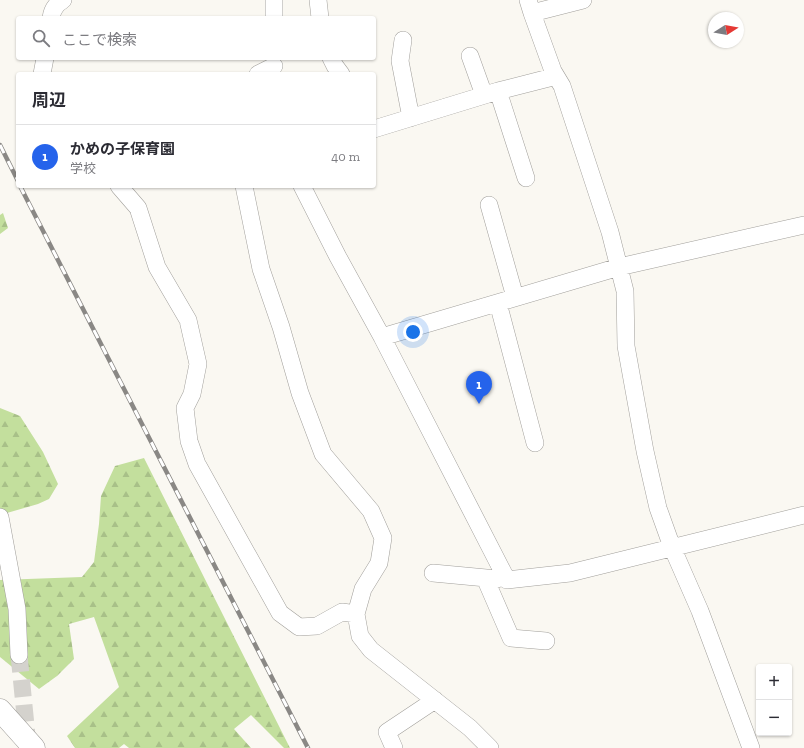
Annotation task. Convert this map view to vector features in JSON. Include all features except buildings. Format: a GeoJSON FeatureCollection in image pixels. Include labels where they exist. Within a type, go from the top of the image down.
{"type":"FeatureCollection","features":[{"type":"Feature","properties":{"kind":"highway"},"geometry":{"type":"LineString","coordinates":[[0,710],[34,748]]}},
{"type":"Feature","properties":{"kind":"street"},"geometry":{"type":"LineString","coordinates":[[51,16],[52,10],[59,2],[63,0]]}},
{"type":"Feature","properties":{"kind":"street"},"geometry":{"type":"LineString","coordinates":[[274,0],[274,16]]}},
{"type":"Feature","properties":{"kind":"street"},"geometry":{"type":"LineString","coordinates":[[318,0],[320,16]]}},
{"type":"Feature","properties":{"kind":"street"},"geometry":{"type":"LineString","coordinates":[[580,0],[530,6],[553,71],[562,86],[610,232],[619,267],[625,291],[626,346],[644,451],[658,508],[672,547],[700,611],[751,748]]}},
{"type":"Feature","properties":{"kind":"street"},"geometry":{"type":"LineString","coordinates":[[403,40],[400,61],[411,118]]}},
{"type":"Feature","properties":{"kind":"street"},"geometry":{"type":"LineString","coordinates":[[470,56],[491,93],[526,178]]}},
{"type":"Feature","properties":{"kind":"street"},"geometry":{"type":"LineString","coordinates":[[42,72],[45,60]]}},
{"type":"Feature","properties":{"kind":"street"},"geometry":{"type":"LineString","coordinates":[[332,60],[340,72]]}},
{"type":"Feature","properties":{"kind":"street"},"geometry":{"type":"LineString","coordinates":[[262,72],[275,66]]}},
{"type":"Feature","properties":{"kind":"street"},"geometry":{"type":"LineString","coordinates":[[376,129],[491,93],[549,78],[553,71]]}},
{"type":"Feature","properties":{"kind":"street"},"geometry":{"type":"LineString","coordinates":[[121,188],[138,208],[157,267],[188,320],[198,364],[192,394],[185,408],[189,441],[197,464],[204,478],[280,613],[299,627],[317,626],[342,612],[356,614]]}},
{"type":"Feature","properties":{"kind":"street"},"geometry":{"type":"LineString","coordinates":[[244,188],[261,270],[281,328],[300,394],[323,454],[371,511],[383,538],[379,563],[363,589],[356,614],[360,636],[371,650],[470,728],[490,748]]}},
{"type":"Feature","properties":{"kind":"street"},"geometry":{"type":"LineString","coordinates":[[303,188],[338,257],[382,336],[507,580]]}},
{"type":"Feature","properties":{"kind":"street"},"geometry":{"type":"LineString","coordinates":[[489,205],[515,297]]}},
{"type":"Feature","properties":{"kind":"street"},"geometry":{"type":"LineString","coordinates":[[382,336],[619,267],[804,225]]}},
{"type":"Feature","properties":{"kind":"street"},"geometry":{"type":"LineString","coordinates":[[498,303],[535,443]]}},
{"type":"Feature","properties":{"kind":"street"},"geometry":{"type":"LineString","coordinates":[[433,573],[507,580],[570,573],[804,515]]}},
{"type":"Feature","properties":{"kind":"street"},"geometry":{"type":"LineString","coordinates":[[0,516],[17,609],[19,655]]}},
{"type":"Feature","properties":{"kind":"street"},"geometry":{"type":"LineString","coordinates":[[485,578],[511,638],[546,641]]}},
{"type":"Feature","properties":{"kind":"street"},"geometry":{"type":"LineString","coordinates":[[394,748],[387,732],[435,700]]}},
{"type":"Feature","properties":{"kind":"green space"},"geometry":{"type":"Polygon","coordinates":[[[3,213],[8,228],[0,234],[0,215],[3,213]]]}},
{"type":"Feature","properties":{"kind":"green space"},"geometry":{"type":"Polygon","coordinates":[[[0,408],[20,416],[43,452],[58,484],[49,499],[38,504],[0,515],[0,408]]]}},
{"type":"Feature","properties":{"kind":"green space"},"geometry":{"type":"Polygon","coordinates":[[[144,458],[290,748],[284,748],[251,715],[234,729],[251,748],[129,748],[124,744],[119,748],[75,748],[67,736],[119,687],[94,617],[69,624],[74,659],[57,676],[39,689],[0,657],[0,580],[82,577],[94,562],[101,496],[115,466],[144,458]]]}},
{"type":"Feature","properties":{"kind":"tunnel"},"geometry":{"type":"LineString","coordinates":[[19,655],[28,746]]}},
{"type":"Feature","properties":{"kind":"railway"},"geometry":{"type":"LineString","coordinates":[[0,145],[16,177]]}},
{"type":"Feature","properties":{"kind":"railway"},"geometry":{"type":"LineString","coordinates":[[21,188],[308,748]]}},
{"type":"Feature","properties":{"kind":"place","name":"かめの子保育園"},"geometry":{"type":"Point","coordinates":[479,404]}}]}
